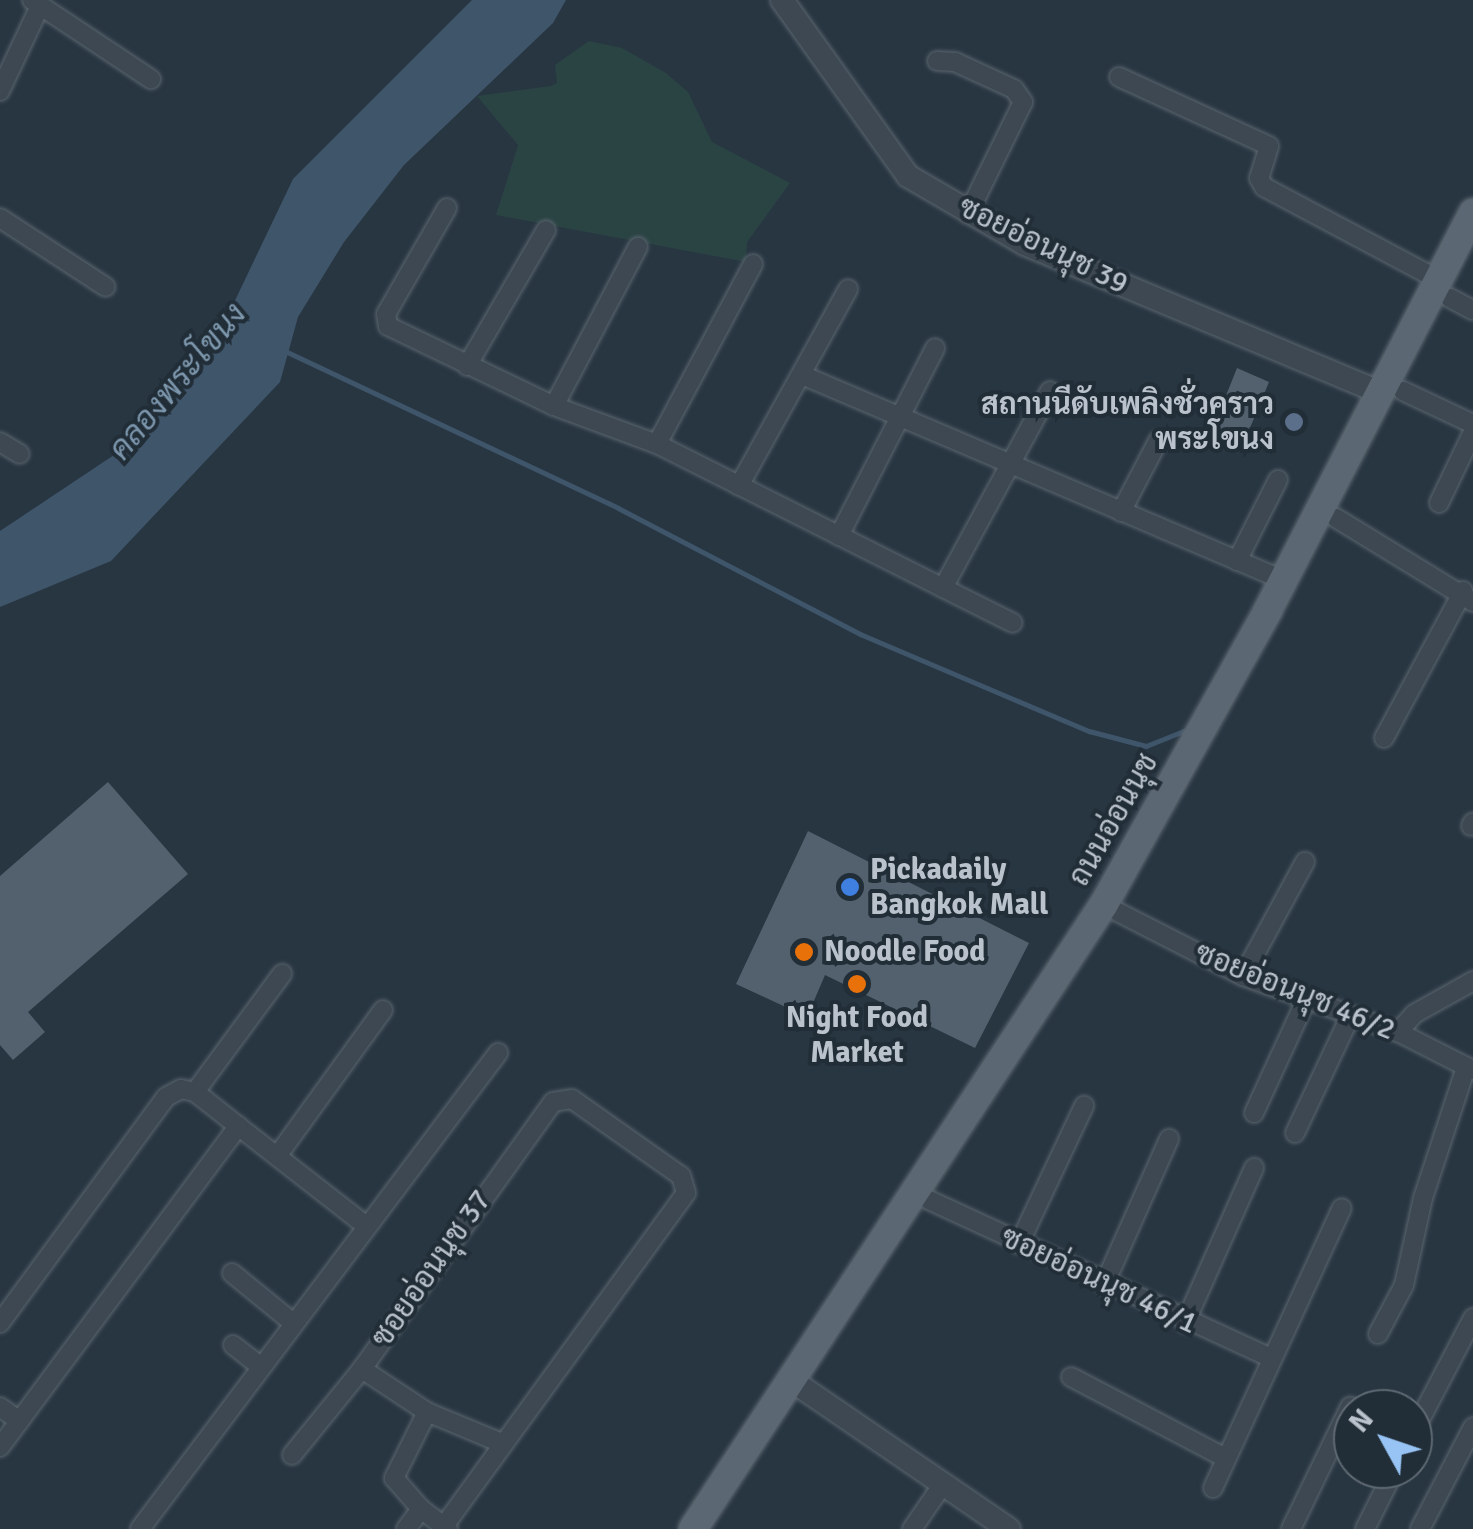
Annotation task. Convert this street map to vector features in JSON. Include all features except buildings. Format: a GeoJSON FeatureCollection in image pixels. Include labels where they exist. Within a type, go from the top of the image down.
{"type":"FeatureCollection","features":[{"type":"Feature","properties":{"kind":"main road","name":"ถนนอ่อนนุช"},"geometry":{"type":"LineString","coordinates":[[1454,296],[1473,213]]}},
{"type":"Feature","properties":{"kind":"main road","name":"ถนนอ่อนนุช"},"geometry":{"type":"LineString","coordinates":[[693,1529],[798,1384],[1111,908],[1292,584],[1392,392],[1454,296],[1473,253]]}},
{"type":"Feature","properties":{"kind":"main road","name":"ถนนอ่อนนุช"},"geometry":{"type":"LineString","coordinates":[[712,1529],[798,1384]]}},
{"type":"Feature","properties":{"kind":"street","name":"ซอยอ่อนนุช 39"},"geometry":{"type":"LineString","coordinates":[[782,0],[882,147],[908,176],[1024,244],[1392,392]]}},
{"type":"Feature","properties":{"kind":"street"},"geometry":{"type":"LineString","coordinates":[[0,91],[36,3],[151,79]]}},
{"type":"Feature","properties":{"kind":"street"},"geometry":{"type":"LineString","coordinates":[[937,61],[955,62],[1014,89],[1023,102],[968,214]]}},
{"type":"Feature","properties":{"kind":"street"},"geometry":{"type":"LineString","coordinates":[[1119,77],[1269,146],[1259,178],[1264,188],[1454,296]]}},
{"type":"Feature","properties":{"kind":"street"},"geometry":{"type":"LineString","coordinates":[[447,208],[386,320],[394,330],[554,406],[657,444],[1014,623]]}},
{"type":"Feature","properties":{"kind":"street"},"geometry":{"type":"LineString","coordinates":[[0,218],[106,287]]}},
{"type":"Feature","properties":{"kind":"street"},"geometry":{"type":"LineString","coordinates":[[467,366],[546,230]]}},
{"type":"Feature","properties":{"kind":"street"},"geometry":{"type":"LineString","coordinates":[[554,406],[638,247]]}},
{"type":"Feature","properties":{"kind":"street"},"geometry":{"type":"LineString","coordinates":[[657,444],[753,264]]}},
{"type":"Feature","properties":{"kind":"street"},"geometry":{"type":"LineString","coordinates":[[738,486],[848,290]]}},
{"type":"Feature","properties":{"kind":"street"},"geometry":{"type":"LineString","coordinates":[[839,536],[935,348]]}},
{"type":"Feature","properties":{"kind":"street"},"geometry":{"type":"LineString","coordinates":[[802,375],[1292,584]]}},
{"type":"Feature","properties":{"kind":"street"},"geometry":{"type":"LineString","coordinates":[[943,588],[1050,391]]}},
{"type":"Feature","properties":{"kind":"street"},"geometry":{"type":"LineString","coordinates":[[1392,392],[1473,428],[1439,503]]}},
{"type":"Feature","properties":{"kind":"street"},"geometry":{"type":"LineString","coordinates":[[1122,512],[1158,441]]}},
{"type":"Feature","properties":{"kind":"street"},"geometry":{"type":"LineString","coordinates":[[0,442],[20,454]]}},
{"type":"Feature","properties":{"kind":"street"},"geometry":{"type":"LineString","coordinates":[[1237,562],[1278,480]]}},
{"type":"Feature","properties":{"kind":"street"},"geometry":{"type":"LineString","coordinates":[[1328,514],[1468,596],[1384,738]]}},
{"type":"Feature","properties":{"kind":"street"},"geometry":{"type":"LineString","coordinates":[[1244,976],[1305,862]]}},
{"type":"Feature","properties":{"kind":"street","name":"ซอยอ่อนนุช 46/2"},"geometry":{"type":"LineString","coordinates":[[1111,908],[1244,976],[1349,1018],[1398,1032],[1470,1069]]}},
{"type":"Feature","properties":{"kind":"street"},"geometry":{"type":"LineString","coordinates":[[195,1092],[282,974]]}},
{"type":"Feature","properties":{"kind":"street"},"geometry":{"type":"LineString","coordinates":[[1398,1032],[1414,1014],[1473,981]]}},
{"type":"Feature","properties":{"kind":"street"},"geometry":{"type":"LineString","coordinates":[[1254,1113],[1306,1000]]}},
{"type":"Feature","properties":{"kind":"street"},"geometry":{"type":"LineString","coordinates":[[278,1155],[383,1010]]}},
{"type":"Feature","properties":{"kind":"street"},"geometry":{"type":"LineString","coordinates":[[1295,1133],[1349,1018]]}},
{"type":"Feature","properties":{"kind":"street"},"geometry":{"type":"LineString","coordinates":[[140,1529],[364,1224],[498,1053]]}},
{"type":"Feature","properties":{"kind":"street"},"geometry":{"type":"LineString","coordinates":[[1378,1334],[1404,1286],[1422,1198],[1470,1069]]}},
{"type":"Feature","properties":{"kind":"street"},"geometry":{"type":"LineString","coordinates":[[0,1323],[166,1097],[181,1089],[195,1092],[364,1224]]}},
{"type":"Feature","properties":{"kind":"street","name":"ซอยอ่อนนุช 37"},"geometry":{"type":"LineString","coordinates":[[572,1099],[680,1176],[686,1193],[504,1444],[474,1426],[427,1412],[362,1368],[553,1102],[572,1099]]}},
{"type":"Feature","properties":{"kind":"street"},"geometry":{"type":"LineString","coordinates":[[1019,1244],[1084,1106]]}},
{"type":"Feature","properties":{"kind":"street"},"geometry":{"type":"LineString","coordinates":[[0,1447],[238,1126]]}},
{"type":"Feature","properties":{"kind":"street"},"geometry":{"type":"LineString","coordinates":[[1104,1285],[1169,1139]]}},
{"type":"Feature","properties":{"kind":"street"},"geometry":{"type":"LineString","coordinates":[[1184,1323],[1254,1168]]}},
{"type":"Feature","properties":{"kind":"street","name":"ซอยอ่อนนุช 46/1"},"geometry":{"type":"LineString","coordinates":[[922,1196],[1184,1323],[1271,1358]]}},
{"type":"Feature","properties":{"kind":"street"},"geometry":{"type":"LineString","coordinates":[[1212,1488],[1342,1208]]}},
{"type":"Feature","properties":{"kind":"street"},"geometry":{"type":"LineString","coordinates":[[232,1274],[292,1322]]}},
{"type":"Feature","properties":{"kind":"street"},"geometry":{"type":"LineString","coordinates":[[1433,1395],[1473,1318]]}},
{"type":"Feature","properties":{"kind":"street"},"geometry":{"type":"LineString","coordinates":[[233,1346],[260,1366]]}},
{"type":"Feature","properties":{"kind":"street"},"geometry":{"type":"LineString","coordinates":[[292,1455],[362,1368]]}},
{"type":"Feature","properties":{"kind":"street"},"geometry":{"type":"LineString","coordinates":[[1071,1377],[1226,1458]]}},
{"type":"Feature","properties":{"kind":"street"},"geometry":{"type":"LineString","coordinates":[[798,1384],[1009,1529]]}},
{"type":"Feature","properties":{"kind":"street"},"geometry":{"type":"LineString","coordinates":[[0,1407],[19,1421]]}},
{"type":"Feature","properties":{"kind":"street"},"geometry":{"type":"LineString","coordinates":[[427,1412],[394,1478],[446,1528],[504,1444]]}},
{"type":"Feature","properties":{"kind":"street"},"geometry":{"type":"LineString","coordinates":[[1420,1529],[1473,1427]]}},
{"type":"Feature","properties":{"kind":"street"},"geometry":{"type":"LineString","coordinates":[[1291,1529],[1333,1442]]}},
{"type":"Feature","properties":{"kind":"street"},"geometry":{"type":"LineString","coordinates":[[912,1529],[944,1484]]}},
{"type":"Feature","properties":{"kind":"street"},"geometry":{"type":"LineString","coordinates":[[1366,1529],[1385,1489]]}},
{"type":"Feature","properties":{"kind":"street"},"geometry":{"type":"LineString","coordinates":[[406,1529],[422,1509]]}},
{"type":"Feature","properties":{"kind":"green space"},"geometry":{"type":"Polygon","coordinates":[[[589,41],[622,48],[666,73],[688,92],[712,142],[790,183],[747,242],[746,262],[496,215],[518,145],[477,96],[551,86],[557,83],[555,65],[589,41]]]}},
{"type":"Feature","properties":{"kind":"water","name":"คลองพระโขนง"},"geometry":{"type":"Polygon","coordinates":[[[472,0],[566,0],[553,23],[404,165],[344,242],[298,317],[280,382],[111,561],[0,607],[0,531],[117,453],[219,334],[293,179],[472,0]]]}},
{"type":"Feature","properties":{"kind":"waterway"},"geometry":{"type":"LineString","coordinates":[[285,351],[618,508],[860,634],[1089,731],[1146,746],[1186,730]]}},
{"type":"Feature","properties":{"kind":"place","name":"สถานนีดับเพลิงชั่วคราว พระโขนง"},"geometry":{"type":"Point","coordinates":[1294,422]}},
{"type":"Feature","properties":{"kind":"place","name":"Pickadaily Bangkok Mall"},"geometry":{"type":"Point","coordinates":[850,887]}},
{"type":"Feature","properties":{"kind":"place","name":"Noodle Food"},"geometry":{"type":"Point","coordinates":[804,952]}},
{"type":"Feature","properties":{"kind":"place","name":"Night Food Market"},"geometry":{"type":"Point","coordinates":[857,984]}}]}
